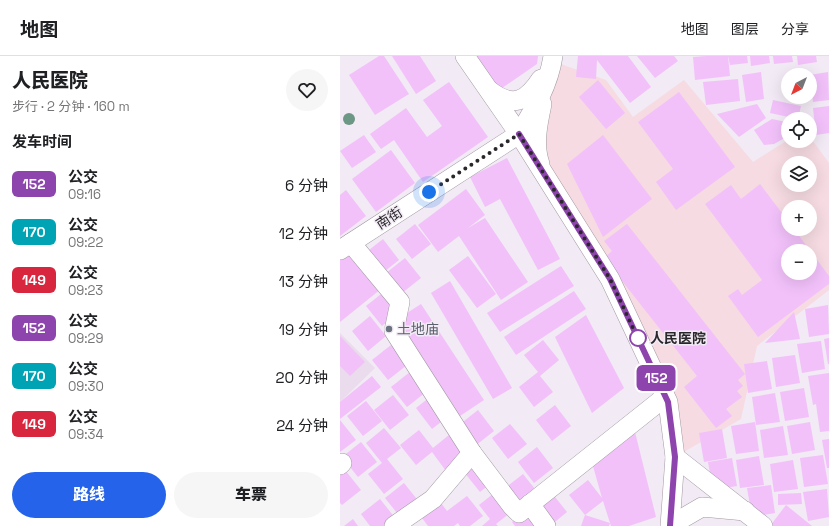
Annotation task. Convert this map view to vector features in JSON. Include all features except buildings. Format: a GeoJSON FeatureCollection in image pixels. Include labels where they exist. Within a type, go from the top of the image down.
{"type":"FeatureCollection","features":[{"type":"Feature","properties":{"kind":"street"},"geometry":{"type":"LineString","coordinates":[[465,56],[519,134],[610,279],[668,402],[675,457],[670,525]]}},
{"type":"Feature","properties":{"kind":"street"},"geometry":{"type":"LineString","coordinates":[[489,90],[499,98],[513,101],[521,100],[535,89],[553,59]]}},
{"type":"Feature","properties":{"kind":"street"},"geometry":{"type":"LineString","coordinates":[[519,134],[533,111],[553,59]]}},
{"type":"Feature","properties":{"kind":"street"},"geometry":{"type":"LineString","coordinates":[[545,176],[536,153],[537,135],[553,59]]}},
{"type":"Feature","properties":{"kind":"street","name":"南街"},"geometry":{"type":"LineString","coordinates":[[346,246],[519,134]]}},
{"type":"Feature","properties":{"kind":"street"},"geometry":{"type":"LineString","coordinates":[[346,246],[400,302],[394,331],[472,452],[512,506],[519,513],[665,397]]}},
{"type":"Feature","properties":{"kind":"street"},"geometry":{"type":"LineString","coordinates":[[394,526],[434,500],[472,452]]}},
{"type":"Feature","properties":{"kind":"street"},"geometry":{"type":"LineString","coordinates":[[675,457],[763,526]]}},
{"type":"Feature","properties":{"kind":"street"},"geometry":{"type":"LineString","coordinates":[[530,504],[546,526]]}},
{"type":"Feature","properties":{"kind":"street"},"geometry":{"type":"LineString","coordinates":[[670,525],[702,507],[745,511]]}},
{"type":"Feature","properties":{"kind":"shaded area"},"geometry":{"type":"Polygon","coordinates":[[[552,61],[606,80],[633,117],[684,80],[753,162],[781,144],[781,148],[817,148],[817,147],[829,163],[829,290],[757,346],[741,419],[675,457],[668,402],[519,134],[552,61]]]}},
{"type":"Feature","properties":{"kind":"shaded area"},"geometry":{"type":"Polygon","coordinates":[[[340,333],[375,368],[340,402],[340,333]]]}},
{"type":"Feature","properties":{"kind":"bus line","name":"152"},"geometry":{"type":"LineString","coordinates":[[519,134],[610,279],[668,402],[675,457],[670,526]]}},
{"type":"Feature","properties":{"kind":"place","name":"土地庙"},"geometry":{"type":"Point","coordinates":[389,329]}},
{"type":"Feature","properties":{"kind":"place","name":"人民医院"},"geometry":{"type":"Point","coordinates":[638,338]}},
{"type":"Feature","properties":{"kind":"route"},"geometry":{"type":"LineString","coordinates":[[429,192],[519,134],[610,279],[641,345],[638,338]]}}]}
